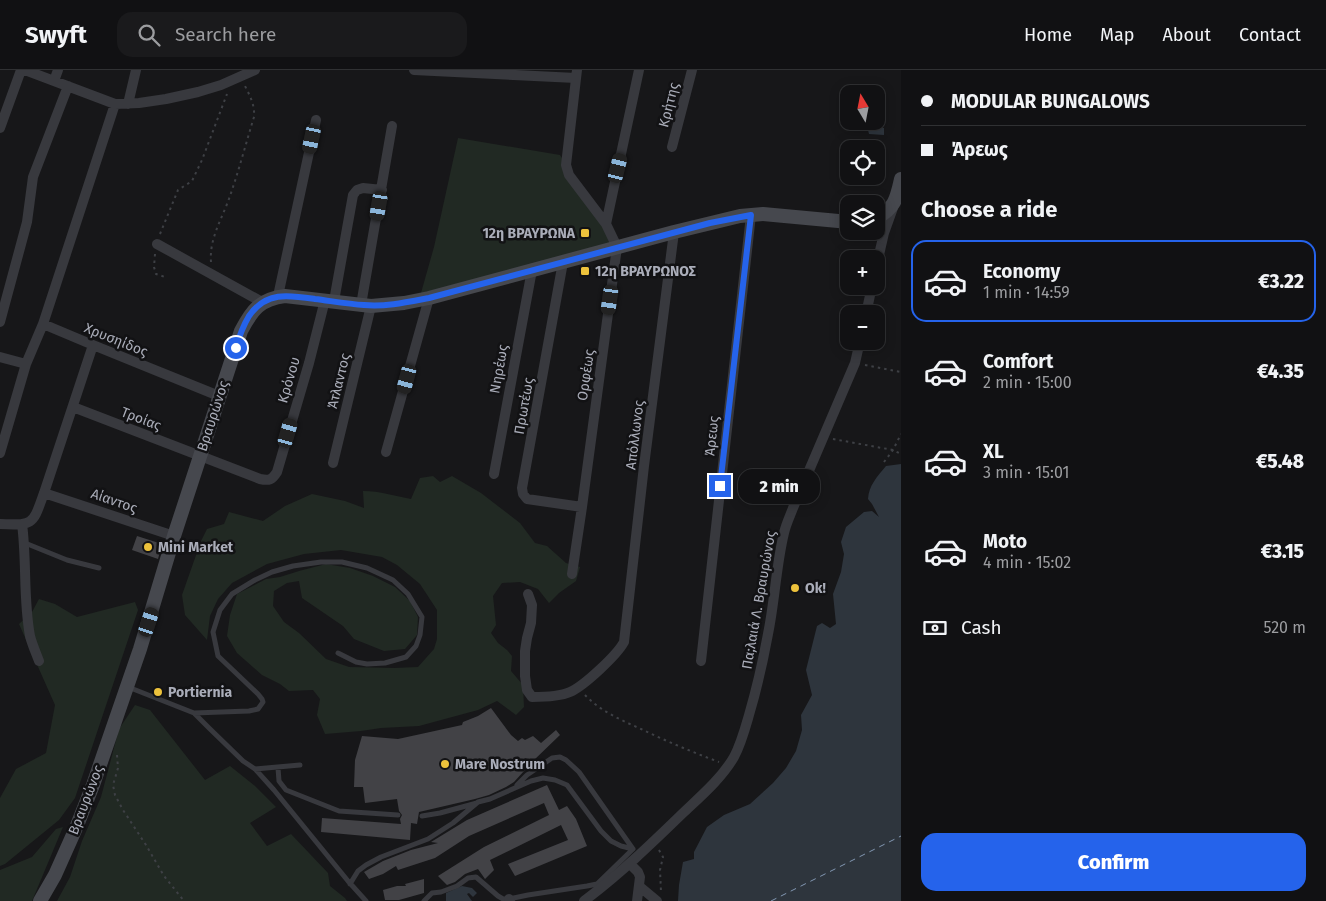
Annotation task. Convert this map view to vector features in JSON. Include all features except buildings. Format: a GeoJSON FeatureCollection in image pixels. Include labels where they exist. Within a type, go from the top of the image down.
{"type":"FeatureCollection","features":[{"type":"Feature","properties":{"kind":"main road"},"geometry":{"type":"LineString","coordinates":[[885,213],[896,199],[901,179]]}},
{"type":"Feature","properties":{"kind":"main road","name":"Βραυρώνος"},"geometry":{"type":"LineString","coordinates":[[40,901],[55,875],[93,785],[153,609],[174,536],[241,331],[248,317],[262,302],[278,296],[292,296],[366,305],[404,303],[429,298],[719,220],[763,214],[840,221]]}},
{"type":"Feature","properties":{"kind":"street"},"geometry":{"type":"LineString","coordinates":[[0,128],[20,70]]}},
{"type":"Feature","properties":{"kind":"street"},"geometry":{"type":"LineString","coordinates":[[24,70],[114,104],[166,99],[198,92],[255,70]]}},
{"type":"Feature","properties":{"kind":"street"},"geometry":{"type":"LineString","coordinates":[[54,81],[58,70]]}},
{"type":"Feature","properties":{"kind":"street"},"geometry":{"type":"LineString","coordinates":[[128,104],[136,70]]}},
{"type":"Feature","properties":{"kind":"street"},"geometry":{"type":"LineString","coordinates":[[414,70],[576,74],[566,165],[569,175],[606,224],[618,247]]}},
{"type":"Feature","properties":{"kind":"street"},"geometry":{"type":"LineString","coordinates":[[606,224],[639,70]]}},
{"type":"Feature","properties":{"kind":"street","name":"Κρήτης"},"geometry":{"type":"LineString","coordinates":[[672,147],[692,70]]}},
{"type":"Feature","properties":{"kind":"street"},"geometry":{"type":"LineString","coordinates":[[0,322],[27,222],[33,178],[68,86]]}},
{"type":"Feature","properties":{"kind":"street"},"geometry":{"type":"LineString","coordinates":[[0,453],[26,364],[43,324],[114,104]]}},
{"type":"Feature","properties":{"kind":"street"},"geometry":{"type":"LineString","coordinates":[[278,296],[316,120]]}},
{"type":"Feature","properties":{"kind":"street","name":"Άτλαντος"},"geometry":{"type":"LineString","coordinates":[[333,463],[366,305],[392,126]]}},
{"type":"Feature","properties":{"kind":"street"},"geometry":{"type":"LineString","coordinates":[[330,301],[353,195],[356,190],[363,188],[382,190]]}},
{"type":"Feature","properties":{"kind":"street"},"geometry":{"type":"LineString","coordinates":[[880,250],[896,199]]}},
{"type":"Feature","properties":{"kind":"street","name":"Άρεως"},"geometry":{"type":"LineString","coordinates":[[701,661],[751,215]]}},
{"type":"Feature","properties":{"kind":"street","name":"Απόλλωνος"},"geometry":{"type":"LineString","coordinates":[[579,688],[611,659],[624,642],[674,232]]}},
{"type":"Feature","properties":{"kind":"street"},"geometry":{"type":"LineString","coordinates":[[157,244],[262,302]]}},
{"type":"Feature","properties":{"kind":"street","name":"Ορφέως"},"geometry":{"type":"LineString","coordinates":[[572,574],[618,247]]}},
{"type":"Feature","properties":{"kind":"street","name":"Πρωτέως"},"geometry":{"type":"LineString","coordinates":[[563,262],[522,488],[527,500],[582,507]]}},
{"type":"Feature","properties":{"kind":"street","name":"Νηρέως"},"geometry":{"type":"LineString","coordinates":[[494,474],[532,270]]}},
{"type":"Feature","properties":{"kind":"street"},"geometry":{"type":"LineString","coordinates":[[386,452],[429,298]]}},
{"type":"Feature","properties":{"kind":"street","name":"Κρόνου"},"geometry":{"type":"LineString","coordinates":[[200,456],[260,479],[268,480],[274,478],[330,301]]}},
{"type":"Feature","properties":{"kind":"street","name":"Χρυσηίδος"},"geometry":{"type":"LineString","coordinates":[[43,324],[219,396]]}},
{"type":"Feature","properties":{"kind":"street"},"geometry":{"type":"LineString","coordinates":[[0,524],[22,524],[30,522],[35,517],[93,345]]}},
{"type":"Feature","properties":{"kind":"street","name":"Πα;λαιά Λ. Βραυρώνος"},"geometry":{"type":"LineString","coordinates":[[584,901],[630,864],[636,852],[641,851],[654,842],[713,783],[734,756],[744,734],[759,680],[784,531],[792,508],[855,363],[858,350]]}},
{"type":"Feature","properties":{"kind":"street"},"geometry":{"type":"LineString","coordinates":[[0,357],[26,364]]}},
{"type":"Feature","properties":{"kind":"street","name":"Τροίας"},"geometry":{"type":"LineString","coordinates":[[73,407],[200,456]]}},
{"type":"Feature","properties":{"kind":"street","name":"Αίαντος"},"geometry":{"type":"LineString","coordinates":[[44,493],[174,536]]}},
{"type":"Feature","properties":{"kind":"street"},"geometry":{"type":"LineString","coordinates":[[22,524],[25,543],[26,592],[30,637],[39,661]]}},
{"type":"Feature","properties":{"kind":"street"},"geometry":{"type":"LineString","coordinates":[[528,594],[532,606],[531,623],[525,651],[527,690],[532,697],[539,697],[568,693],[579,688]]}},
{"type":"Feature","properties":{"kind":"street"},"geometry":{"type":"LineString","coordinates":[[630,864],[640,877],[637,901]]}},
{"type":"Feature","properties":{"kind":"street"},"geometry":{"type":"LineString","coordinates":[[639,886],[659,898]]}},
{"type":"Feature","properties":{"kind":"lane"},"geometry":{"type":"LineString","coordinates":[[25,543],[67,560],[99,568]]}},
{"type":"Feature","properties":{"kind":"lane"},"geometry":{"type":"LineString","coordinates":[[127,687],[194,713],[258,709],[263,702],[262,699],[218,656],[213,632],[220,610],[232,594],[272,572],[293,566],[321,562],[342,562],[367,568],[393,580],[408,594],[422,617],[420,636],[416,646],[406,657],[367,664],[356,662],[338,654]]}},
{"type":"Feature","properties":{"kind":"lane"},"geometry":{"type":"LineString","coordinates":[[194,713],[274,790],[366,901]]}},
{"type":"Feature","properties":{"kind":"lane"},"geometry":{"type":"LineString","coordinates":[[515,788],[528,774],[552,758],[560,757],[566,760],[579,772],[636,852]]}},
{"type":"Feature","properties":{"kind":"lane"},"geometry":{"type":"LineString","coordinates":[[255,770],[300,765]]}},
{"type":"Feature","properties":{"kind":"lane"},"geometry":{"type":"LineString","coordinates":[[278,768],[279,781],[286,790],[339,811],[398,815]]}},
{"type":"Feature","properties":{"kind":"lane"},"geometry":{"type":"LineString","coordinates":[[422,816],[435,815],[490,799],[531,781],[543,778],[555,780],[567,785],[601,831],[611,841],[636,852]]}},
{"type":"Feature","properties":{"kind":"lane"},"geometry":{"type":"LineString","coordinates":[[350,884],[358,871],[366,865],[381,857],[428,839],[453,823],[478,802]]}},
{"type":"Feature","properties":{"kind":"lane"},"geometry":{"type":"LineString","coordinates":[[424,901],[432,893],[441,892],[457,886],[468,878],[476,877],[498,896],[509,900],[528,894],[597,884],[636,852]]}},
{"type":"Feature","properties":{"kind":"path"},"geometry":{"type":"LineString","coordinates":[[217,278],[211,264],[210,253],[230,195],[255,110],[240,77]]}},
{"type":"Feature","properties":{"kind":"path"},"geometry":{"type":"LineString","coordinates":[[165,278],[156,274],[154,267],[157,244],[178,190],[192,181],[202,160],[228,93]]}},
{"type":"Feature","properties":{"kind":"path"},"geometry":{"type":"LineString","coordinates":[[855,363],[901,372]]}},
{"type":"Feature","properties":{"kind":"path"},"geometry":{"type":"LineString","coordinates":[[884,462],[894,450],[901,434]]}},
{"type":"Feature","properties":{"kind":"path"},"geometry":{"type":"LineString","coordinates":[[824,437],[894,450],[901,454]]}},
{"type":"Feature","properties":{"kind":"path"},"geometry":{"type":"LineString","coordinates":[[579,688],[587,697],[612,715],[671,743],[728,766]]}},
{"type":"Feature","properties":{"kind":"path"},"geometry":{"type":"LineString","coordinates":[[109,737],[116,747],[117,756],[118,768],[113,786],[115,795],[164,876],[184,901]]}},
{"type":"Feature","properties":{"kind":"path"},"geometry":{"type":"LineString","coordinates":[[654,842],[662,857],[659,898]]}},
{"type":"Feature","properties":{"kind":"shaded area"},"geometry":{"type":"Polygon","coordinates":[[[868,130],[884,130],[884,135],[869,134],[868,130]]]}},
{"type":"Feature","properties":{"kind":"shaded area"},"geometry":{"type":"Polygon","coordinates":[[[458,138],[560,155],[617,247],[419,300],[434,247],[458,138]]]}},
{"type":"Feature","properties":{"kind":"shaded area"},"geometry":{"type":"Polygon","coordinates":[[[901,464],[901,901],[678,901],[683,862],[694,859],[694,852],[707,827],[724,815],[750,804],[773,783],[786,768],[796,751],[802,730],[801,715],[812,695],[806,670],[817,626],[822,623],[830,628],[836,624],[833,594],[841,572],[844,554],[841,542],[846,527],[864,512],[872,511],[879,517],[868,499],[870,489],[886,466],[901,464]]]}},
{"type":"Feature","properties":{"kind":"shaded area"},"geometry":{"type":"Polygon","coordinates":[[[433,476],[440,482],[452,476],[481,493],[520,523],[535,543],[547,546],[566,563],[580,567],[576,581],[549,603],[538,589],[520,582],[502,583],[493,596],[496,625],[491,633],[498,643],[512,656],[511,671],[523,685],[524,707],[516,715],[497,701],[478,710],[419,726],[325,734],[317,715],[320,699],[313,690],[289,691],[262,675],[237,653],[227,636],[230,615],[237,594],[266,579],[326,564],[350,568],[373,576],[395,587],[410,601],[418,617],[417,635],[405,649],[384,651],[354,639],[343,626],[302,598],[299,581],[287,583],[274,591],[273,606],[284,622],[299,633],[326,659],[349,667],[418,667],[434,649],[437,639],[437,610],[420,584],[397,565],[382,557],[341,550],[304,554],[267,564],[232,583],[218,599],[210,616],[207,640],[185,615],[182,595],[201,541],[207,529],[224,524],[229,512],[263,521],[285,506],[312,494],[345,501],[364,508],[363,491],[411,499],[420,478],[433,476]]]}},
{"type":"Feature","properties":{"kind":"shaded area"},"geometry":{"type":"Polygon","coordinates":[[[39,599],[55,604],[77,617],[135,602],[138,610],[75,798],[59,820],[0,866],[0,798],[16,769],[46,753],[55,705],[19,624],[32,612],[39,599]]]}},
{"type":"Feature","properties":{"kind":"shaded area"},"geometry":{"type":"Polygon","coordinates":[[[135,705],[150,710],[205,780],[230,766],[255,786],[276,807],[250,823],[267,846],[291,834],[328,873],[330,886],[347,901],[57,901],[70,877],[82,841],[101,797],[119,729],[135,705]]]}},
{"type":"Feature","properties":{"kind":"shaded area"},"geometry":{"type":"Polygon","coordinates":[[[63,827],[32,901],[0,901],[0,870],[32,857],[56,829],[63,827]]]}},
{"type":"Feature","properties":{"kind":"shaded area"},"geometry":{"type":"Polygon","coordinates":[[[462,886],[472,888],[477,893],[473,897],[469,893],[467,894],[472,901],[446,901],[446,893],[462,886]]]}},
{"type":"Feature","properties":{"kind":"ferry route"},"geometry":{"type":"LineString","coordinates":[[771,901],[901,836]]}},
{"type":"Feature","properties":{"kind":"place","name":"12η ΒΡΑΥΡΩΝΑ"},"geometry":{"type":"Point","coordinates":[585,233]}},
{"type":"Feature","properties":{"kind":"place","name":"12η ΒΡΑΥΡΩΝΟΣ"},"geometry":{"type":"Point","coordinates":[585,271]}},
{"type":"Feature","properties":{"kind":"place","name":"Mini Market"},"geometry":{"type":"Point","coordinates":[148,547]}},
{"type":"Feature","properties":{"kind":"place","name":"Ok!"},"geometry":{"type":"Point","coordinates":[795,588]}},
{"type":"Feature","properties":{"kind":"place","name":"Portiernia"},"geometry":{"type":"Point","coordinates":[158,692]}},
{"type":"Feature","properties":{"kind":"place","name":"Mare Nostrum"},"geometry":{"type":"Point","coordinates":[445,764]}},
{"type":"Feature","properties":{"kind":"route"},"geometry":{"type":"LineString","coordinates":[[236,348],[248,317],[262,302],[272,298],[292,296],[371,306],[404,303],[429,298],[674,232],[751,215],[720,486]]}}]}
